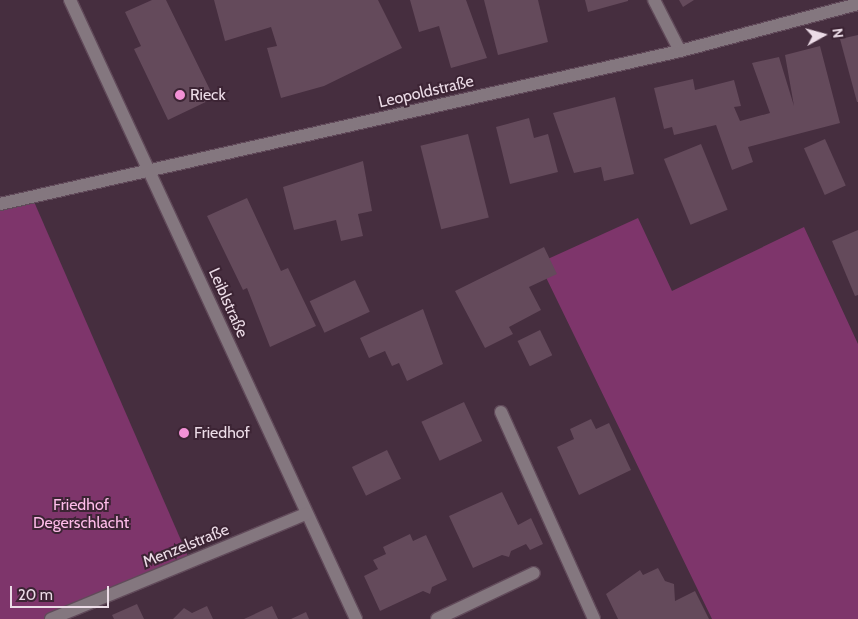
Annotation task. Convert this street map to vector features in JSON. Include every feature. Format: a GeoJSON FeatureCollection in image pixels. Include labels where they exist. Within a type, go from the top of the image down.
{"type":"FeatureCollection","features":[{"type":"Feature","properties":{"kind":"street","name":"Leiblstraße"},"geometry":{"type":"LineString","coordinates":[[70,0],[356,619]]}},
{"type":"Feature","properties":{"kind":"street"},"geometry":{"type":"LineString","coordinates":[[654,0],[680,51]]}},
{"type":"Feature","properties":{"kind":"street","name":"Leopoldstraße"},"geometry":{"type":"LineString","coordinates":[[0,204],[680,51],[858,4]]}},
{"type":"Feature","properties":{"kind":"street"},"geometry":{"type":"LineString","coordinates":[[502,412],[594,619]]}},
{"type":"Feature","properties":{"kind":"street","name":"Menzelstraße"},"geometry":{"type":"LineString","coordinates":[[51,619],[306,514]]}},
{"type":"Feature","properties":{"kind":"street"},"geometry":{"type":"LineString","coordinates":[[436,619],[534,573]]}},
{"type":"Feature","properties":{"kind":"green space","name":"Friedhof Degerschlacht"},"geometry":{"type":"Polygon","coordinates":[[[32,197],[190,561],[51,619],[0,619],[0,204],[32,197]]]}},
{"type":"Feature","properties":{"kind":"green space"},"geometry":{"type":"Polygon","coordinates":[[[638,218],[672,291],[804,227],[858,344],[858,619],[712,619],[539,263],[638,218]]]}},
{"type":"Feature","properties":{"kind":"building"},"geometry":{"type":"Polygon","coordinates":[[[152,0],[166,0],[214,98],[168,120],[134,49],[141,46],[125,12],[152,0]]]}},
{"type":"Feature","properties":{"kind":"building"},"geometry":{"type":"Polygon","coordinates":[[[214,0],[378,0],[402,48],[324,86],[281,98],[267,48],[277,46],[271,27],[225,41],[214,0]]]}},
{"type":"Feature","properties":{"kind":"building"},"geometry":{"type":"Polygon","coordinates":[[[410,0],[466,0],[487,58],[451,68],[439,26],[419,32],[410,0]]]}},
{"type":"Feature","properties":{"kind":"building"},"geometry":{"type":"Polygon","coordinates":[[[484,0],[538,0],[548,42],[498,55],[484,0]]]}},
{"type":"Feature","properties":{"kind":"building"},"geometry":{"type":"Polygon","coordinates":[[[585,0],[628,0],[628,1],[588,12],[585,0]]]}},
{"type":"Feature","properties":{"kind":"building"},"geometry":{"type":"Polygon","coordinates":[[[679,0],[694,0],[683,7],[679,0]]]}},
{"type":"Feature","properties":{"kind":"building"},"geometry":{"type":"Polygon","coordinates":[[[858,35],[858,102],[857,102],[840,39],[858,35]]]}},
{"type":"Feature","properties":{"kind":"building"},"geometry":{"type":"Polygon","coordinates":[[[820,46],[840,123],[748,147],[753,162],[732,170],[716,125],[674,135],[672,127],[664,129],[654,88],[693,79],[695,90],[734,80],[741,106],[734,107],[740,121],[770,113],[752,63],[779,57],[794,106],[785,55],[820,46]]]}},
{"type":"Feature","properties":{"kind":"building"},"geometry":{"type":"Polygon","coordinates":[[[615,97],[634,174],[604,181],[601,167],[574,173],[553,113],[615,97]]]}},
{"type":"Feature","properties":{"kind":"building"},"geometry":{"type":"Polygon","coordinates":[[[529,118],[534,138],[548,134],[558,172],[510,184],[496,127],[529,118]]]}},
{"type":"Feature","properties":{"kind":"building"},"geometry":{"type":"Polygon","coordinates":[[[468,134],[489,217],[441,229],[420,146],[468,134]]]}},
{"type":"Feature","properties":{"kind":"building"},"geometry":{"type":"Polygon","coordinates":[[[825,139],[846,186],[825,195],[804,148],[825,139]]]}},
{"type":"Feature","properties":{"kind":"building"},"geometry":{"type":"Polygon","coordinates":[[[701,144],[728,210],[691,225],[664,159],[701,144]]]}},
{"type":"Feature","properties":{"kind":"building"},"geometry":{"type":"Polygon","coordinates":[[[363,161],[372,211],[358,214],[363,236],[341,241],[336,220],[294,230],[283,187],[363,161]]]}},
{"type":"Feature","properties":{"kind":"building"},"geometry":{"type":"Polygon","coordinates":[[[247,198],[281,271],[288,268],[316,326],[270,347],[247,288],[243,290],[207,216],[247,198]]]}},
{"type":"Feature","properties":{"kind":"building"},"geometry":{"type":"Polygon","coordinates":[[[858,230],[858,295],[855,296],[832,241],[858,230]]]}},
{"type":"Feature","properties":{"kind":"building"},"geometry":{"type":"Polygon","coordinates":[[[544,247],[557,274],[529,287],[541,310],[509,327],[513,334],[485,348],[455,291],[544,247]]]}},
{"type":"Feature","properties":{"kind":"building"},"geometry":{"type":"Polygon","coordinates":[[[355,280],[370,312],[324,333],[310,301],[355,280]]]}},
{"type":"Feature","properties":{"kind":"building"},"geometry":{"type":"Polygon","coordinates":[[[423,309],[443,364],[407,381],[399,363],[392,366],[385,351],[369,358],[360,338],[423,309]]]}},
{"type":"Feature","properties":{"kind":"building"},"geometry":{"type":"Polygon","coordinates":[[[540,330],[552,355],[530,366],[518,341],[540,330]]]}},
{"type":"Feature","properties":{"kind":"building"},"geometry":{"type":"Polygon","coordinates":[[[464,402],[482,441],[440,461],[421,422],[464,402]]]}},
{"type":"Feature","properties":{"kind":"building"},"geometry":{"type":"Polygon","coordinates":[[[591,419],[596,429],[609,423],[631,470],[579,495],[557,447],[574,439],[570,429],[591,419]]]}},
{"type":"Feature","properties":{"kind":"building"},"geometry":{"type":"Polygon","coordinates":[[[387,450],[401,479],[366,496],[352,467],[387,450]]]}},
{"type":"Feature","properties":{"kind":"building"},"geometry":{"type":"Polygon","coordinates":[[[502,492],[518,525],[531,518],[543,544],[530,550],[526,544],[511,551],[509,557],[502,555],[473,568],[449,516],[502,492]]]}},
{"type":"Feature","properties":{"kind":"building"},"geometry":{"type":"Polygon","coordinates":[[[410,534],[413,541],[426,535],[447,580],[432,587],[430,594],[423,591],[380,611],[364,576],[378,569],[373,560],[386,554],[383,547],[410,534]]]}},
{"type":"Feature","properties":{"kind":"building"},"geometry":{"type":"Polygon","coordinates":[[[658,568],[665,581],[674,584],[675,601],[695,591],[709,619],[618,619],[606,594],[640,570],[643,575],[658,568]]]}},
{"type":"Feature","properties":{"kind":"building"},"geometry":{"type":"Polygon","coordinates":[[[137,604],[144,619],[114,619],[112,615],[137,604]]]}},
{"type":"Feature","properties":{"kind":"building"},"geometry":{"type":"Polygon","coordinates":[[[207,606],[213,619],[173,619],[184,608],[192,613],[207,606]]]}},
{"type":"Feature","properties":{"kind":"building"},"geometry":{"type":"Polygon","coordinates":[[[272,606],[278,619],[244,619],[272,606]]]}},
{"type":"Feature","properties":{"kind":"building"},"geometry":{"type":"Polygon","coordinates":[[[306,612],[309,619],[291,619],[306,612]]]}},
{"type":"Feature","properties":{"kind":"place","name":"Rieck"},"geometry":{"type":"Point","coordinates":[180,95]}},
{"type":"Feature","properties":{"kind":"place","name":"Friedhof"},"geometry":{"type":"Point","coordinates":[184,433]}}]}
